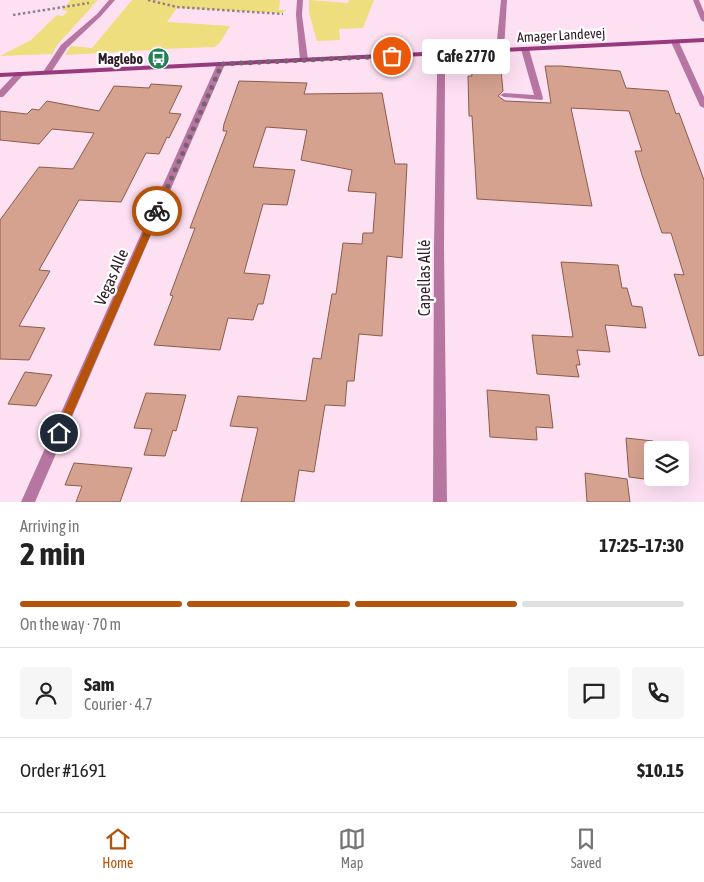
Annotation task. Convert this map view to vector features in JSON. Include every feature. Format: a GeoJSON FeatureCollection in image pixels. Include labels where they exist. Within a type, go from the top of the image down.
{"type":"FeatureCollection","features":[{"type":"Feature","properties":{"kind":"street"},"geometry":{"type":"LineString","coordinates":[[47,72],[64,46],[99,15],[112,0]]}},
{"type":"Feature","properties":{"kind":"street"},"geometry":{"type":"LineString","coordinates":[[300,0],[299,15],[304,60]]}},
{"type":"Feature","properties":{"kind":"street"},"geometry":{"type":"LineString","coordinates":[[500,50],[504,0]]}},
{"type":"Feature","properties":{"kind":"street"},"geometry":{"type":"LineString","coordinates":[[696,0],[704,20]]}},
{"type":"Feature","properties":{"kind":"street","name":"Amager Landevej"},"geometry":{"type":"LineString","coordinates":[[0,75],[704,40]]}},
{"type":"Feature","properties":{"kind":"street"},"geometry":{"type":"LineString","coordinates":[[675,42],[704,106]]}},
{"type":"Feature","properties":{"kind":"street"},"geometry":{"type":"LineString","coordinates":[[504,95],[539,98],[525,49]]}},
{"type":"Feature","properties":{"kind":"street","name":"Capellas Allé"},"geometry":{"type":"LineString","coordinates":[[438,53],[441,75],[439,238],[440,502]]}},
{"type":"Feature","properties":{"kind":"street","name":"Vegas Alle"},"geometry":{"type":"LineString","coordinates":[[28,502],[222,64]]}},
{"type":"Feature","properties":{"kind":"street"},"geometry":{"type":"LineString","coordinates":[[0,95],[20,74]]}},
{"type":"Feature","properties":{"kind":"path"},"geometry":{"type":"LineString","coordinates":[[13,16],[112,0]]}},
{"type":"Feature","properties":{"kind":"path"},"geometry":{"type":"LineString","coordinates":[[148,0],[177,7],[299,15]]}},
{"type":"Feature","properties":{"kind":"shaded area"},"geometry":{"type":"Polygon","coordinates":[[[71,0],[98,0],[57,45],[52,54],[0,56],[31,40],[57,15],[63,16],[68,11],[62,10],[71,0]]]}},
{"type":"Feature","properties":{"kind":"shaded area"},"geometry":{"type":"Polygon","coordinates":[[[132,0],[280,0],[279,10],[286,10],[282,13],[177,8],[167,22],[230,26],[219,44],[214,47],[162,49],[161,46],[153,47],[151,50],[65,55],[71,46],[92,48],[132,0]]]}},
{"type":"Feature","properties":{"kind":"shaded area"},"geometry":{"type":"Polygon","coordinates":[[[309,0],[348,3],[349,0],[374,0],[363,28],[339,29],[340,40],[317,41],[309,13],[309,0]]]}},
{"type":"Feature","properties":{"kind":"building"},"geometry":{"type":"Polygon","coordinates":[[[545,66],[620,71],[626,88],[668,91],[676,114],[679,113],[704,180],[704,355],[699,356],[674,274],[684,275],[671,233],[662,233],[642,175],[635,151],[642,151],[629,111],[571,108],[592,206],[477,199],[472,116],[469,116],[468,76],[472,76],[471,68],[501,70],[503,91],[498,96],[505,101],[551,103],[545,66]]]}},
{"type":"Feature","properties":{"kind":"building"},"geometry":{"type":"Polygon","coordinates":[[[239,81],[307,83],[304,94],[382,93],[395,164],[407,164],[402,258],[387,256],[382,336],[359,334],[354,381],[347,381],[345,406],[325,405],[314,472],[299,470],[294,502],[241,502],[258,428],[230,426],[238,396],[306,401],[313,358],[321,359],[332,294],[336,294],[343,243],[362,244],[363,233],[373,233],[376,193],[348,191],[352,170],[301,160],[307,130],[266,127],[253,167],[295,170],[287,205],[263,204],[244,273],[270,275],[263,304],[258,304],[253,320],[228,318],[220,350],[154,345],[173,296],[170,295],[195,228],[190,228],[227,131],[223,131],[224,124],[239,81]]]}},
{"type":"Feature","properties":{"kind":"building"},"geometry":{"type":"Polygon","coordinates":[[[151,84],[182,86],[169,113],[181,114],[169,138],[167,137],[159,154],[146,153],[121,202],[79,200],[39,270],[50,271],[19,326],[45,328],[29,360],[0,359],[0,220],[39,167],[73,169],[94,133],[52,129],[39,144],[0,140],[0,111],[27,114],[32,109],[39,110],[47,101],[99,111],[114,86],[149,88],[151,84]]]}},
{"type":"Feature","properties":{"kind":"building"},"geometry":{"type":"Polygon","coordinates":[[[561,262],[618,265],[622,288],[627,288],[632,306],[642,307],[646,328],[605,325],[610,352],[577,350],[580,365],[576,365],[579,377],[537,374],[532,335],[573,337],[561,262]]]}},
{"type":"Feature","properties":{"kind":"building"},"geometry":{"type":"Polygon","coordinates":[[[25,372],[52,375],[36,406],[8,404],[25,372]]]}},
{"type":"Feature","properties":{"kind":"building"},"geometry":{"type":"Polygon","coordinates":[[[487,390],[549,395],[553,428],[536,427],[537,440],[490,437],[487,390]]]}},
{"type":"Feature","properties":{"kind":"building"},"geometry":{"type":"Polygon","coordinates":[[[146,393],[186,395],[176,431],[173,430],[165,456],[144,455],[152,429],[134,428],[146,393]]]}},
{"type":"Feature","properties":{"kind":"building"},"geometry":{"type":"Polygon","coordinates":[[[626,438],[653,441],[644,441],[644,479],[629,477],[626,438]]]}},
{"type":"Feature","properties":{"kind":"building"},"geometry":{"type":"Polygon","coordinates":[[[74,463],[132,468],[120,502],[76,502],[82,486],[65,485],[74,463]]]}},
{"type":"Feature","properties":{"kind":"building"},"geometry":{"type":"Polygon","coordinates":[[[585,473],[627,479],[630,502],[587,502],[585,473]]]}},
{"type":"Feature","properties":{"kind":"way so far"},"geometry":{"type":"LineString","coordinates":[[157,211],[222,64],[392,56]]}},
{"type":"Feature","properties":{"kind":"place","name":"Cafe 2770"},"geometry":{"type":"Point","coordinates":[392,56]}},
{"type":"Feature","properties":{"kind":"place","name":"Maglebo"},"geometry":{"type":"Point","coordinates":[159,59]}},
{"type":"Feature","properties":{"kind":"route"},"geometry":{"type":"LineString","coordinates":[[59,433],[157,211]]}}]}
